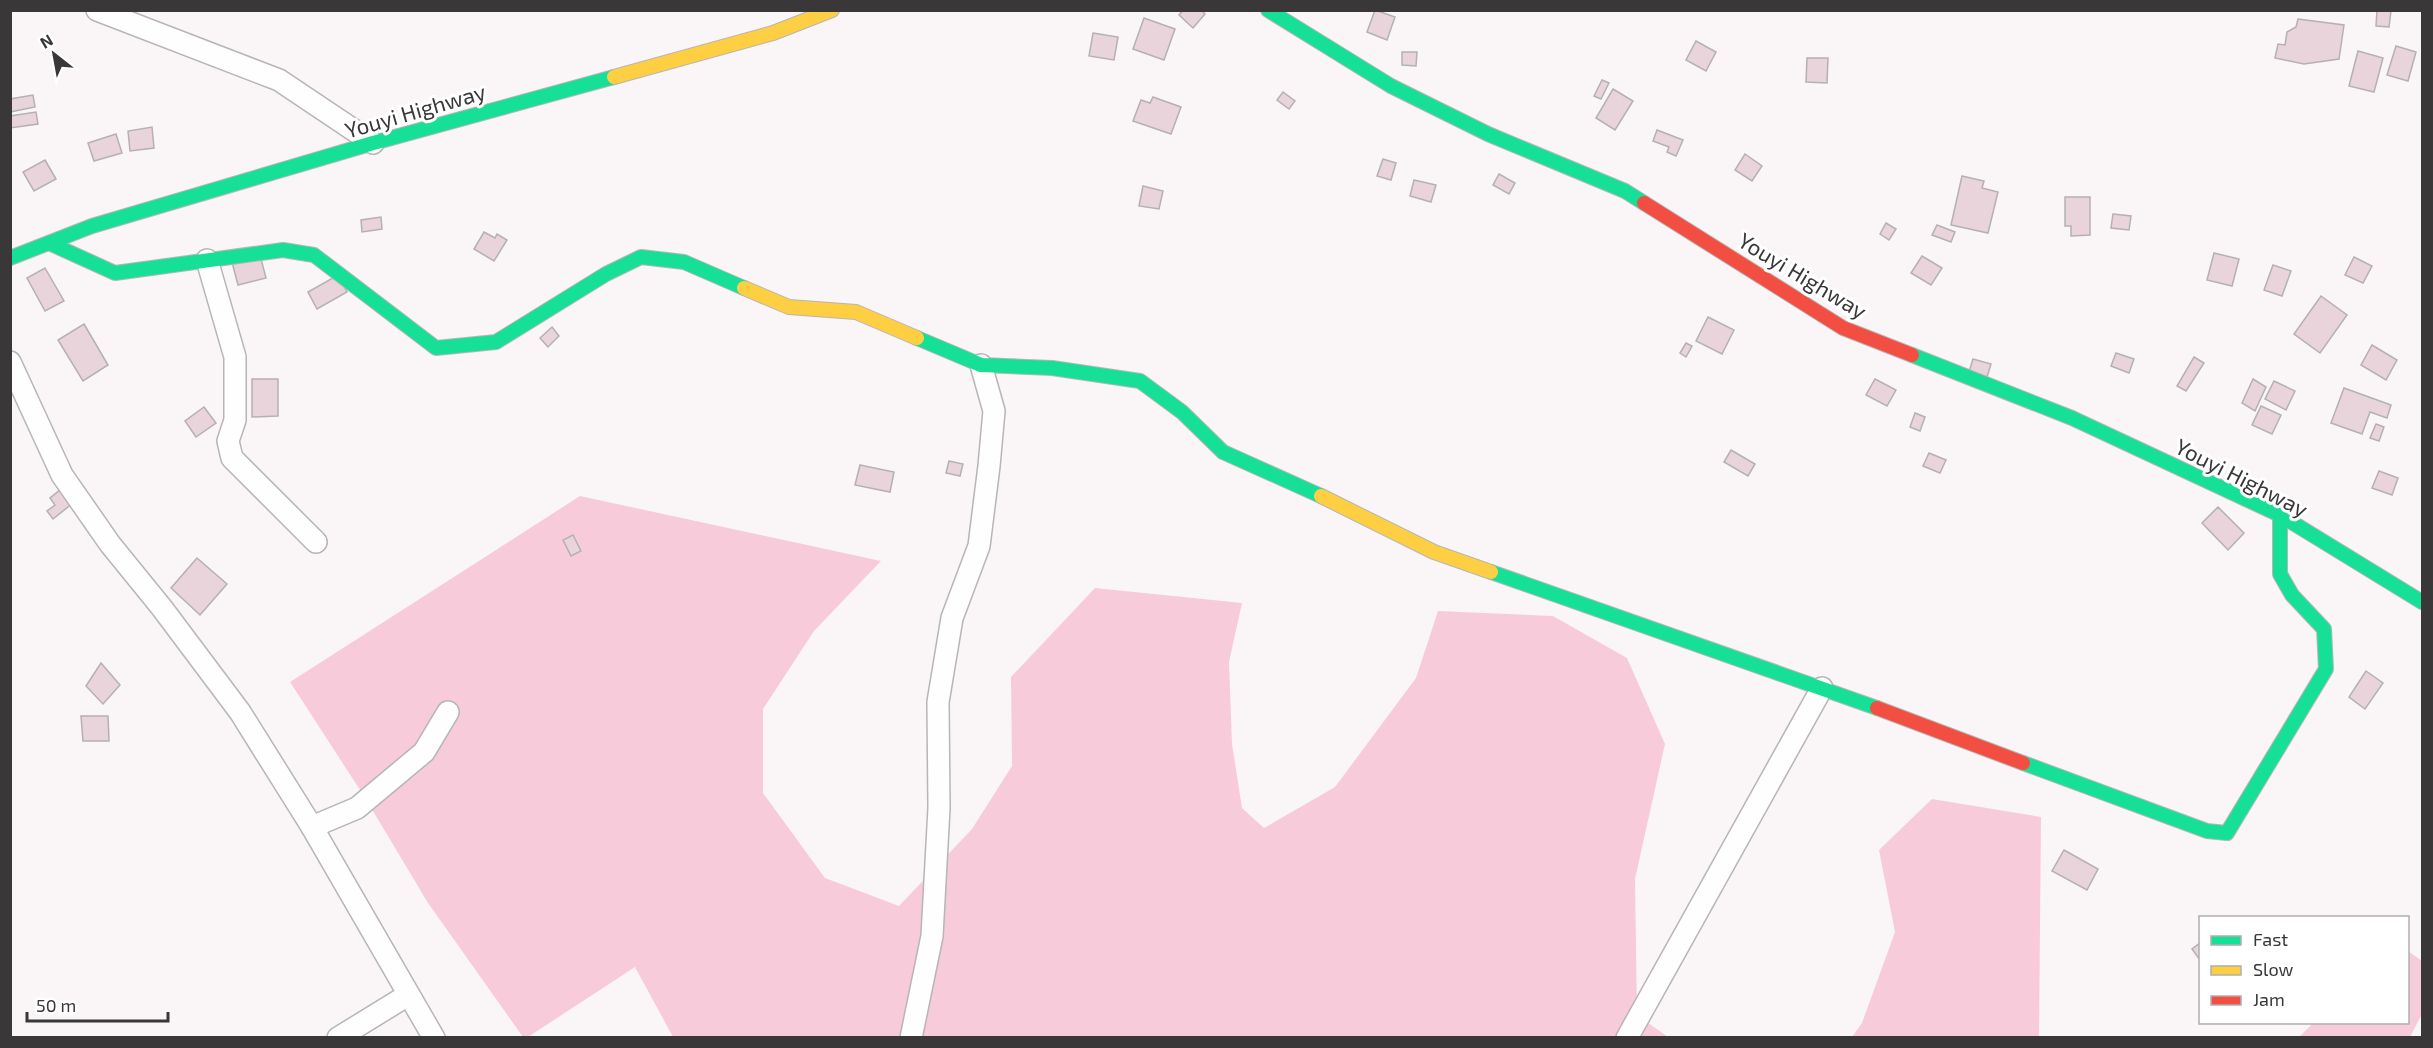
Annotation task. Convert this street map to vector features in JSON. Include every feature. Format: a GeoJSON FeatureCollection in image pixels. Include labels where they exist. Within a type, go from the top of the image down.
{"type":"FeatureCollection","features":[{"type":"Feature","properties":{"kind":"street"},"geometry":{"type":"LineString","coordinates":[[97,10],[279,80],[373,143]]}},
{"type":"Feature","properties":{"kind":"street","name":"Youyi Highway"},"geometry":{"type":"LineString","coordinates":[[10,258],[92,226],[373,143],[773,33],[832,10]]}},
{"type":"Feature","properties":{"kind":"street","name":"Youyi Highway"},"geometry":{"type":"LineString","coordinates":[[1268,10],[1391,86],[1488,134],[1625,191],[1843,328],[2072,418],[2280,515],[2422,602]]}},
{"type":"Feature","properties":{"kind":"street"},"geometry":{"type":"LineString","coordinates":[[49,243],[115,273],[283,250],[314,255],[436,348],[496,342],[606,274],[641,257],[684,262],[789,307],[856,312],[981,365],[1052,368],[1140,381],[1182,412],[1223,452],[1289,480],[1434,552],[1822,688],[2207,831],[2227,833],[2326,669],[2324,629],[2292,595],[2280,574],[2280,515]]}},
{"type":"Feature","properties":{"kind":"street"},"geometry":{"type":"LineString","coordinates":[[207,260],[235,357],[235,420],[228,441],[232,458],[316,542]]}},
{"type":"Feature","properties":{"kind":"street"},"geometry":{"type":"LineString","coordinates":[[10,362],[62,475],[110,544],[162,608],[240,712],[312,827],[434,1038]]}},
{"type":"Feature","properties":{"kind":"street"},"geometry":{"type":"LineString","coordinates":[[911,1038],[932,936],[939,808],[938,702],[952,618],[980,546],[991,444],[994,411],[981,365]]}},
{"type":"Feature","properties":{"kind":"street"},"geometry":{"type":"LineString","coordinates":[[1628,1038],[1822,688]]}},
{"type":"Feature","properties":{"kind":"street"},"geometry":{"type":"LineString","coordinates":[[312,827],[357,808],[424,752],[448,712]]}},
{"type":"Feature","properties":{"kind":"street"},"geometry":{"type":"LineString","coordinates":[[338,1038],[408,995]]}},
{"type":"Feature","properties":{"kind":"shaded area"},"geometry":{"type":"Polygon","coordinates":[[[580,496],[881,561],[814,631],[763,709],[763,793],[825,878],[899,906],[972,829],[1012,766],[1011,677],[1095,588],[1242,603],[1229,662],[1232,744],[1242,808],[1264,828],[1335,787],[1416,678],[1438,611],[1553,616],[1627,658],[1665,744],[1635,879],[1637,1015],[1668,1037],[673,1037],[635,967],[528,1037],[523,1037],[428,903],[364,796],[290,682],[580,496]]]}},
{"type":"Feature","properties":{"kind":"shaded area"},"geometry":{"type":"Polygon","coordinates":[[[1932,799],[2041,817],[2039,1037],[1852,1037],[1862,1023],[1895,932],[1879,850],[1932,799]]]}},
{"type":"Feature","properties":{"kind":"shaded area"},"geometry":{"type":"Polygon","coordinates":[[[2409,952],[2422,961],[2422,1014],[2410,1037],[2299,1037],[2312,1024],[2409,1024],[2409,952]]]}},
{"type":"Feature","properties":{"kind":"building"},"geometry":{"type":"Polygon","coordinates":[[[1183,10],[1201,10],[1205,14],[1193,28],[1179,15],[1183,10]]]}},
{"type":"Feature","properties":{"kind":"building"},"geometry":{"type":"Polygon","coordinates":[[[1375,10],[1395,17],[1387,40],[1367,32],[1375,10]]]}},
{"type":"Feature","properties":{"kind":"building"},"geometry":{"type":"Polygon","coordinates":[[[2377,10],[2391,11],[2389,27],[2376,26],[2377,10]]]}},
{"type":"Feature","properties":{"kind":"building"},"geometry":{"type":"Polygon","coordinates":[[[1144,18],[1175,29],[1164,60],[1133,49],[1144,18]]]}},
{"type":"Feature","properties":{"kind":"building"},"geometry":{"type":"Polygon","coordinates":[[[2298,19],[2344,25],[2339,59],[2304,64],[2275,58],[2278,44],[2285,45],[2287,32],[2296,27],[2298,19]]]}},
{"type":"Feature","properties":{"kind":"building"},"geometry":{"type":"Polygon","coordinates":[[[1093,33],[1118,37],[1114,60],[1089,56],[1093,33]]]}},
{"type":"Feature","properties":{"kind":"building"},"geometry":{"type":"Polygon","coordinates":[[[1696,41],[1716,52],[1706,71],[1686,60],[1696,41]]]}},
{"type":"Feature","properties":{"kind":"building"},"geometry":{"type":"Polygon","coordinates":[[[2396,46],[2416,52],[2408,81],[2387,75],[2396,46]]]}},
{"type":"Feature","properties":{"kind":"building"},"geometry":{"type":"Polygon","coordinates":[[[2358,51],[2383,58],[2374,92],[2349,86],[2358,51]]]}},
{"type":"Feature","properties":{"kind":"building"},"geometry":{"type":"Polygon","coordinates":[[[1402,52],[1417,52],[1416,66],[1402,65],[1402,52]]]}},
{"type":"Feature","properties":{"kind":"building"},"geometry":{"type":"Polygon","coordinates":[[[1807,58],[1828,58],[1827,83],[1806,82],[1807,58]]]}},
{"type":"Feature","properties":{"kind":"building"},"geometry":{"type":"Polygon","coordinates":[[[1602,80],[1609,83],[1601,99],[1594,96],[1602,80]]]}},
{"type":"Feature","properties":{"kind":"building"},"geometry":{"type":"Polygon","coordinates":[[[1613,89],[1633,101],[1615,130],[1596,118],[1613,89]]]}},
{"type":"Feature","properties":{"kind":"building"},"geometry":{"type":"Polygon","coordinates":[[[1283,92],[1295,101],[1289,109],[1277,100],[1283,92]]]}},
{"type":"Feature","properties":{"kind":"building"},"geometry":{"type":"Polygon","coordinates":[[[33,95],[35,107],[10,112],[10,99],[33,95]]]}},
{"type":"Feature","properties":{"kind":"building"},"geometry":{"type":"Polygon","coordinates":[[[1153,97],[1181,107],[1171,134],[1133,121],[1141,100],[1150,103],[1153,97]]]}},
{"type":"Feature","properties":{"kind":"building"},"geometry":{"type":"Polygon","coordinates":[[[36,112],[38,124],[10,128],[10,116],[36,112]]]}},
{"type":"Feature","properties":{"kind":"building"},"geometry":{"type":"Polygon","coordinates":[[[152,127],[154,148],[130,151],[128,131],[152,127]]]}},
{"type":"Feature","properties":{"kind":"building"},"geometry":{"type":"Polygon","coordinates":[[[1657,130],[1683,140],[1676,156],[1667,152],[1669,147],[1653,141],[1657,130]]]}},
{"type":"Feature","properties":{"kind":"building"},"geometry":{"type":"Polygon","coordinates":[[[116,134],[122,153],[94,161],[88,143],[116,134]]]}},
{"type":"Feature","properties":{"kind":"building"},"geometry":{"type":"Polygon","coordinates":[[[1745,154],[1762,166],[1752,181],[1735,170],[1745,154]]]}},
{"type":"Feature","properties":{"kind":"building"},"geometry":{"type":"Polygon","coordinates":[[[1383,159],[1396,163],[1391,180],[1377,176],[1383,159]]]}},
{"type":"Feature","properties":{"kind":"building"},"geometry":{"type":"Polygon","coordinates":[[[45,160],[56,179],[34,191],[23,172],[45,160]]]}},
{"type":"Feature","properties":{"kind":"building"},"geometry":{"type":"Polygon","coordinates":[[[1499,174],[1515,183],[1509,194],[1493,185],[1499,174]]]}},
{"type":"Feature","properties":{"kind":"building"},"geometry":{"type":"Polygon","coordinates":[[[1962,176],[1984,181],[1982,188],[1998,192],[1988,233],[1951,225],[1962,176]]]}},
{"type":"Feature","properties":{"kind":"building"},"geometry":{"type":"Polygon","coordinates":[[[1414,180],[1436,185],[1431,202],[1410,196],[1414,180]]]}},
{"type":"Feature","properties":{"kind":"building"},"geometry":{"type":"Polygon","coordinates":[[[1143,186],[1163,191],[1159,209],[1139,206],[1143,186]]]}},
{"type":"Feature","properties":{"kind":"building"},"geometry":{"type":"Polygon","coordinates":[[[2065,197],[2090,197],[2090,235],[2071,236],[2071,226],[2065,226],[2065,197]]]}},
{"type":"Feature","properties":{"kind":"building"},"geometry":{"type":"Polygon","coordinates":[[[2113,214],[2131,216],[2129,230],[2111,228],[2113,214]]]}},
{"type":"Feature","properties":{"kind":"building"},"geometry":{"type":"Polygon","coordinates":[[[381,217],[382,229],[362,232],[361,220],[381,217]]]}},
{"type":"Feature","properties":{"kind":"building"},"geometry":{"type":"Polygon","coordinates":[[[1886,223],[1896,229],[1889,240],[1880,234],[1886,223]]]}},
{"type":"Feature","properties":{"kind":"building"},"geometry":{"type":"Polygon","coordinates":[[[1937,225],[1955,232],[1951,242],[1932,235],[1937,225]]]}},
{"type":"Feature","properties":{"kind":"building"},"geometry":{"type":"Polygon","coordinates":[[[484,232],[495,238],[497,234],[507,240],[494,261],[474,249],[484,232]]]}},
{"type":"Feature","properties":{"kind":"building"},"geometry":{"type":"Polygon","coordinates":[[[2214,253],[2239,259],[2232,286],[2207,280],[2214,253]]]}},
{"type":"Feature","properties":{"kind":"building"},"geometry":{"type":"Polygon","coordinates":[[[260,255],[266,278],[238,285],[232,262],[260,255]]]}},
{"type":"Feature","properties":{"kind":"building"},"geometry":{"type":"Polygon","coordinates":[[[1922,256],[1942,268],[1931,285],[1911,273],[1922,256]]]}},
{"type":"Feature","properties":{"kind":"building"},"geometry":{"type":"Polygon","coordinates":[[[2354,257],[2372,266],[2363,283],[2345,275],[2354,257]]]}},
{"type":"Feature","properties":{"kind":"building"},"geometry":{"type":"Polygon","coordinates":[[[2273,265],[2291,271],[2282,296],[2264,290],[2273,265]]]}},
{"type":"Feature","properties":{"kind":"building"},"geometry":{"type":"Polygon","coordinates":[[[45,268],[64,301],[45,311],[27,278],[45,268]]]}},
{"type":"Feature","properties":{"kind":"building"},"geometry":{"type":"Polygon","coordinates":[[[338,275],[347,292],[317,309],[308,292],[338,275]]]}},
{"type":"Feature","properties":{"kind":"building"},"geometry":{"type":"Polygon","coordinates":[[[2321,296],[2347,315],[2320,353],[2294,334],[2321,296]]]}},
{"type":"Feature","properties":{"kind":"building"},"geometry":{"type":"Polygon","coordinates":[[[1708,317],[1734,330],[1722,354],[1696,341],[1708,317]]]}},
{"type":"Feature","properties":{"kind":"building"},"geometry":{"type":"Polygon","coordinates":[[[84,324],[108,365],[83,381],[58,340],[84,324]]]}},
{"type":"Feature","properties":{"kind":"building"},"geometry":{"type":"Polygon","coordinates":[[[552,327],[559,336],[548,347],[540,338],[552,327]]]}},
{"type":"Feature","properties":{"kind":"building"},"geometry":{"type":"Polygon","coordinates":[[[1686,343],[1692,346],[1686,357],[1680,353],[1686,343]]]}},
{"type":"Feature","properties":{"kind":"building"},"geometry":{"type":"Polygon","coordinates":[[[2372,345],[2397,360],[2386,380],[2361,365],[2372,345]]]}},
{"type":"Feature","properties":{"kind":"building"},"geometry":{"type":"Polygon","coordinates":[[[2116,353],[2134,359],[2129,373],[2111,366],[2116,353]]]}},
{"type":"Feature","properties":{"kind":"building"},"geometry":{"type":"Polygon","coordinates":[[[2194,357],[2204,363],[2186,391],[2177,386],[2194,357]]]}},
{"type":"Feature","properties":{"kind":"building"},"geometry":{"type":"Polygon","coordinates":[[[1973,359],[1991,364],[1987,377],[1969,372],[1973,359]]]}},
{"type":"Feature","properties":{"kind":"building"},"geometry":{"type":"Polygon","coordinates":[[[252,379],[278,379],[278,416],[252,417],[252,379]]]}},
{"type":"Feature","properties":{"kind":"building"},"geometry":{"type":"Polygon","coordinates":[[[1875,379],[1896,390],[1887,406],[1866,395],[1875,379]]]}},
{"type":"Feature","properties":{"kind":"building"},"geometry":{"type":"Polygon","coordinates":[[[2253,379],[2266,387],[2255,411],[2242,403],[2253,379]]]}},
{"type":"Feature","properties":{"kind":"building"},"geometry":{"type":"Polygon","coordinates":[[[2274,381],[2295,391],[2286,410],[2265,399],[2274,381]]]}},
{"type":"Feature","properties":{"kind":"building"},"geometry":{"type":"Polygon","coordinates":[[[2344,388],[2391,405],[2387,418],[2370,412],[2362,434],[2331,423],[2344,388]]]}},
{"type":"Feature","properties":{"kind":"building"},"geometry":{"type":"Polygon","coordinates":[[[2261,406],[2281,415],[2272,434],[2252,425],[2261,406]]]}},
{"type":"Feature","properties":{"kind":"building"},"geometry":{"type":"Polygon","coordinates":[[[204,407],[216,423],[196,437],[185,421],[204,407]]]}},
{"type":"Feature","properties":{"kind":"building"},"geometry":{"type":"Polygon","coordinates":[[[1915,413],[1925,417],[1920,431],[1910,427],[1915,413]]]}},
{"type":"Feature","properties":{"kind":"building"},"geometry":{"type":"Polygon","coordinates":[[[2376,424],[2384,427],[2379,441],[2370,438],[2376,424]]]}},
{"type":"Feature","properties":{"kind":"building"},"geometry":{"type":"Polygon","coordinates":[[[1731,450],[1755,464],[1748,476],[1724,462],[1731,450]]]}},
{"type":"Feature","properties":{"kind":"building"},"geometry":{"type":"Polygon","coordinates":[[[1929,453],[1946,460],[1940,473],[1923,466],[1929,453]]]}},
{"type":"Feature","properties":{"kind":"building"},"geometry":{"type":"Polygon","coordinates":[[[949,461],[963,464],[960,476],[946,473],[949,461]]]}},
{"type":"Feature","properties":{"kind":"building"},"geometry":{"type":"Polygon","coordinates":[[[860,465],[894,472],[890,492],[855,485],[860,465]]]}},
{"type":"Feature","properties":{"kind":"building"},"geometry":{"type":"Polygon","coordinates":[[[2379,471],[2398,478],[2392,495],[2372,488],[2379,471]]]}},
{"type":"Feature","properties":{"kind":"building"},"geometry":{"type":"Polygon","coordinates":[[[61,489],[73,503],[53,519],[47,511],[55,505],[50,498],[61,489]]]}},
{"type":"Feature","properties":{"kind":"building"},"geometry":{"type":"Polygon","coordinates":[[[2218,507],[2244,533],[2228,550],[2202,523],[2218,507]]]}},
{"type":"Feature","properties":{"kind":"building"},"geometry":{"type":"Polygon","coordinates":[[[573,535],[581,551],[571,556],[563,540],[573,535]]]}},
{"type":"Feature","properties":{"kind":"building"},"geometry":{"type":"Polygon","coordinates":[[[197,558],[227,584],[200,615],[171,588],[197,558]]]}},
{"type":"Feature","properties":{"kind":"building"},"geometry":{"type":"Polygon","coordinates":[[[101,663],[120,685],[103,704],[86,686],[101,663]]]}},
{"type":"Feature","properties":{"kind":"building"},"geometry":{"type":"Polygon","coordinates":[[[2366,671],[2383,683],[2365,709],[2349,697],[2366,671]]]}},
{"type":"Feature","properties":{"kind":"building"},"geometry":{"type":"Polygon","coordinates":[[[81,716],[108,716],[109,741],[83,741],[81,716]]]}},
{"type":"Feature","properties":{"kind":"building"},"geometry":{"type":"Polygon","coordinates":[[[2064,850],[2098,869],[2087,890],[2052,871],[2064,850]]]}},
{"type":"Feature","properties":{"kind":"building"},"geometry":{"type":"Polygon","coordinates":[[[2199,944],[2199,959],[2192,949],[2199,944]]]}},
{"type":"Feature","properties":{"kind":"traffic: fast"},"geometry":{"type":"LineString","coordinates":[[1268,10],[1391,86],[1488,134],[1625,191],[1644,203]]}},
{"type":"Feature","properties":{"kind":"traffic: fast"},"geometry":{"type":"LineString","coordinates":[[10,258],[92,226],[373,143],[614,77]]}},
{"type":"Feature","properties":{"kind":"traffic: fast"},"geometry":{"type":"LineString","coordinates":[[49,243],[115,273],[283,250],[314,255],[436,348],[496,342],[606,274],[641,257],[684,262],[744,288]]}},
{"type":"Feature","properties":{"kind":"traffic: fast"},"geometry":{"type":"LineString","coordinates":[[917,338],[981,365],[1052,368],[1140,381],[1182,412],[1223,452],[1321,496]]}},
{"type":"Feature","properties":{"kind":"traffic: fast"},"geometry":{"type":"LineString","coordinates":[[1912,355],[2072,418],[2280,515],[2422,602]]}},
{"type":"Feature","properties":{"kind":"traffic: fast"},"geometry":{"type":"LineString","coordinates":[[2023,763],[2207,831],[2227,833],[2326,669],[2324,629],[2292,595],[2280,574],[2280,515]]}},
{"type":"Feature","properties":{"kind":"traffic: fast"},"geometry":{"type":"LineString","coordinates":[[1491,572],[1877,708]]}},
{"type":"Feature","properties":{"kind":"traffic: slow"},"geometry":{"type":"LineString","coordinates":[[614,77],[773,33],[832,10]]}},
{"type":"Feature","properties":{"kind":"traffic: slow"},"geometry":{"type":"LineString","coordinates":[[744,288],[789,307],[856,312],[917,338]]}},
{"type":"Feature","properties":{"kind":"traffic: slow"},"geometry":{"type":"LineString","coordinates":[[1321,496],[1434,552],[1491,572]]}},
{"type":"Feature","properties":{"kind":"traffic: jam"},"geometry":{"type":"LineString","coordinates":[[1644,203],[1843,328],[1912,355]]}},
{"type":"Feature","properties":{"kind":"traffic: jam"},"geometry":{"type":"LineString","coordinates":[[1877,708],[2023,763]]}}]}
